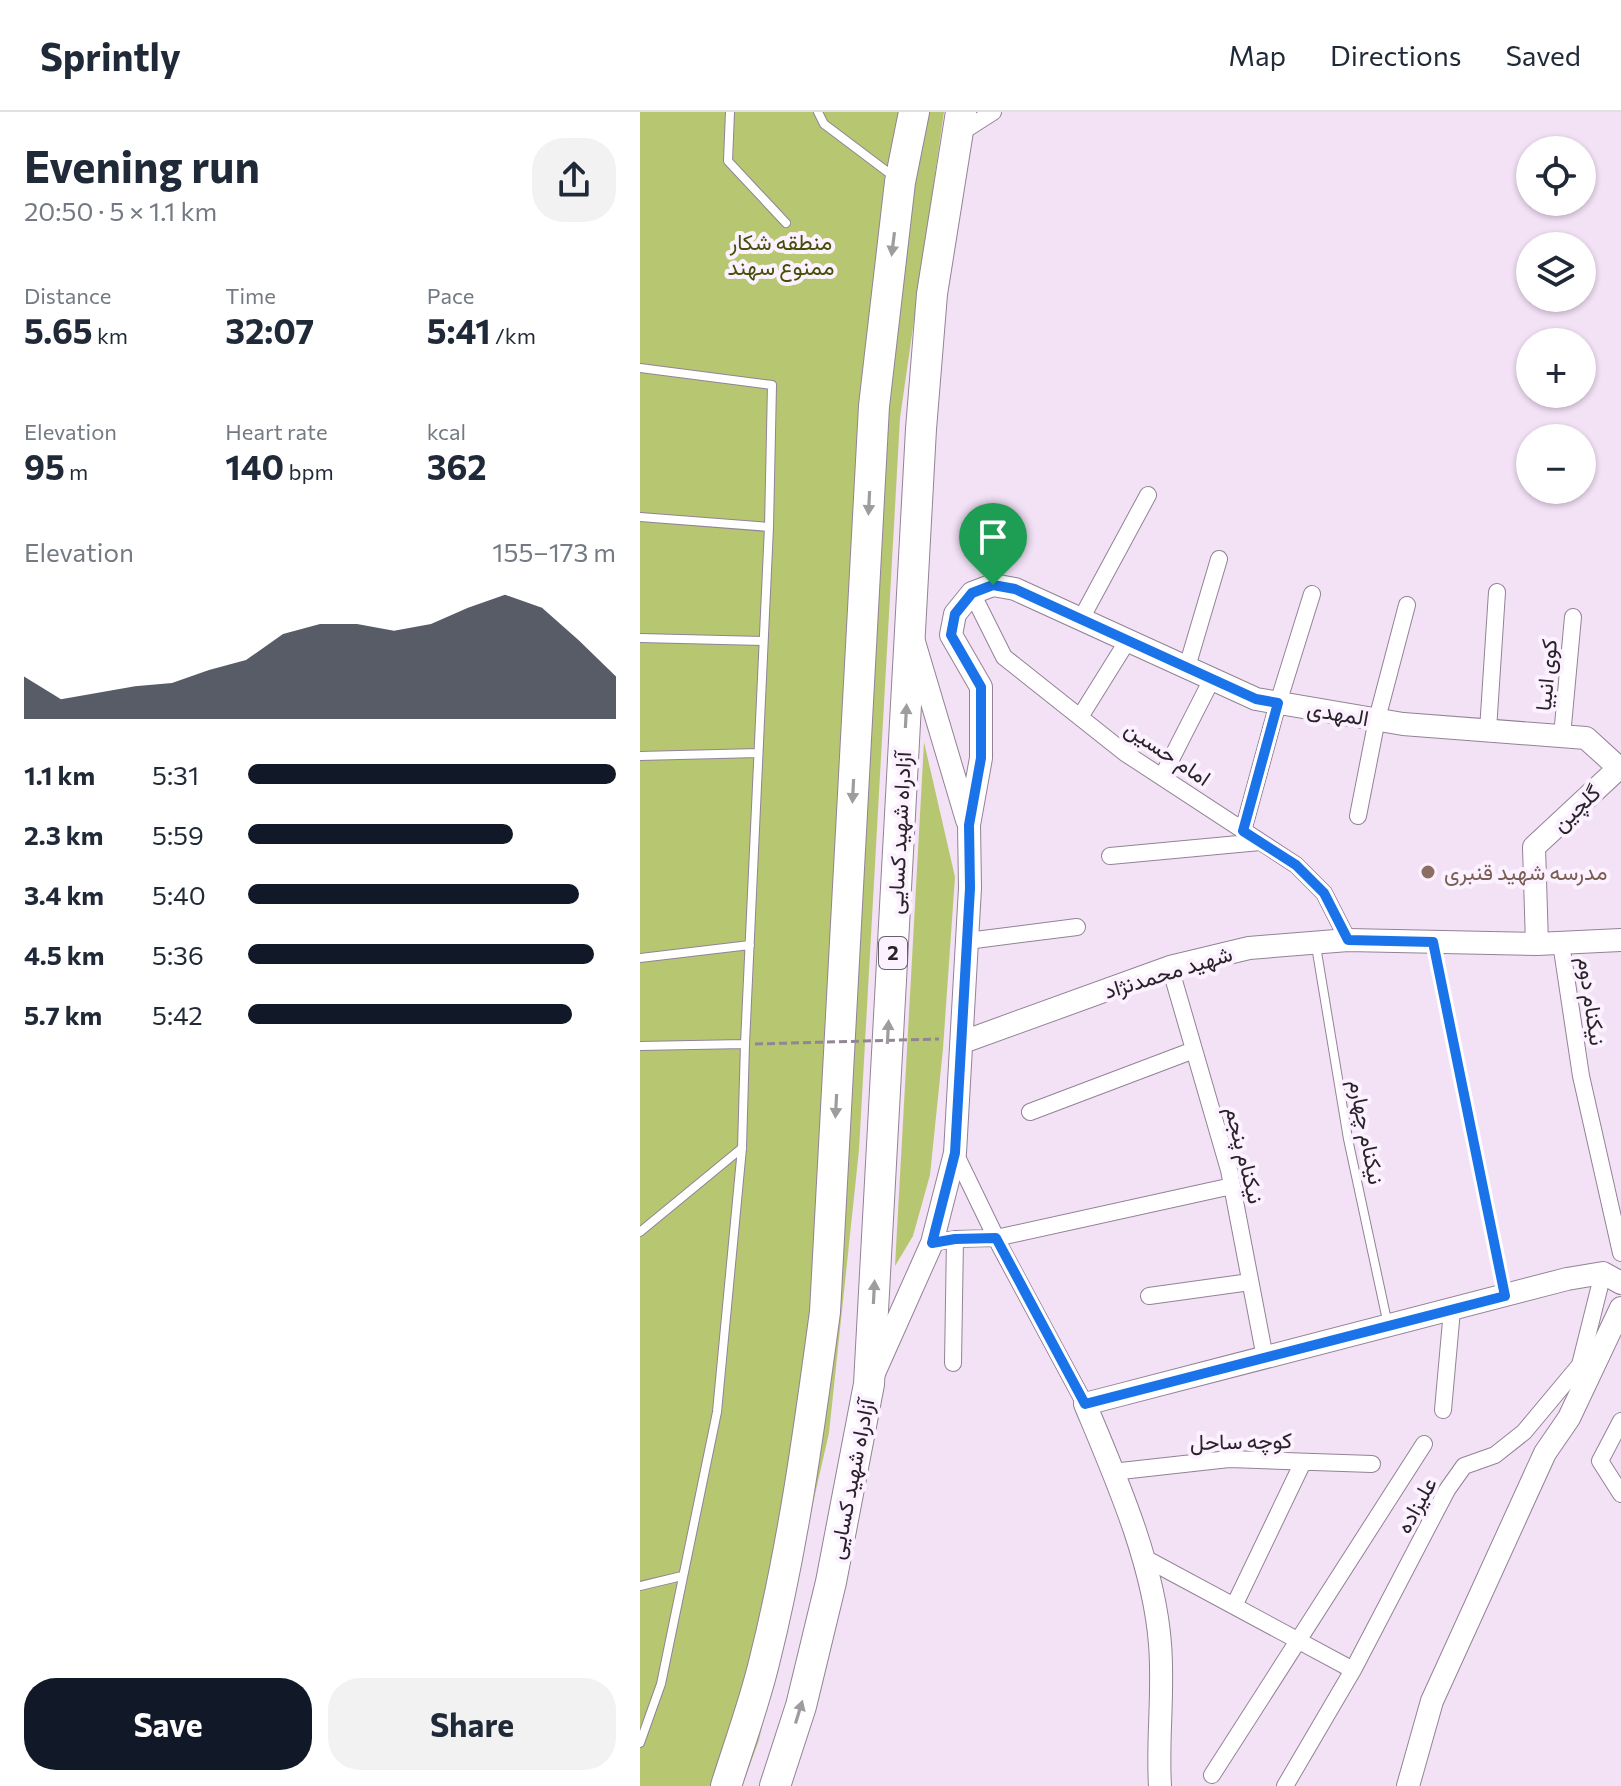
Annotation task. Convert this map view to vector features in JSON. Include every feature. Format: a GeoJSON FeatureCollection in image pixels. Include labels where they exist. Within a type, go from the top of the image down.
{"type":"FeatureCollection","features":[{"type":"Feature","properties":{"kind":"highway"},"geometry":{"type":"LineString","coordinates":[[726,1786],[764,1665],[782,1579],[807,1449],[825,1312],[874,406],[900,182],[914,112]]}},
{"type":"Feature","properties":{"kind":"highway","name":"آزادراه شهید کسایی"},"geometry":{"type":"LineString","coordinates":[[775,1786],[801,1706],[831,1582],[869,1384],[921,429],[932,294],[959,124]]}},
{"type":"Feature","properties":{"kind":"street"},"geometry":{"type":"LineString","coordinates":[[959,124],[993,112]]}},
{"type":"Feature","properties":{"kind":"street"},"geometry":{"type":"LineString","coordinates":[[1081,619],[1148,495]]}},
{"type":"Feature","properties":{"kind":"street"},"geometry":{"type":"LineString","coordinates":[[1187,667],[1219,559]]}},
{"type":"Feature","properties":{"kind":"street","name":"المهدی"},"geometry":{"type":"LineString","coordinates":[[972,593],[993,585],[1015,589],[1256,699],[1403,724],[1586,738],[1620,767]]}},
{"type":"Feature","properties":{"kind":"street"},"geometry":{"type":"LineString","coordinates":[[1488,730],[1497,592]]}},
{"type":"Feature","properties":{"kind":"street"},"geometry":{"type":"LineString","coordinates":[[869,1384],[932,1243],[955,1153],[963,1042],[969,825],[981,758],[981,687],[951,635],[955,614],[972,593]]}},
{"type":"Feature","properties":{"kind":"street","name":"امام حسین"},"geometry":{"type":"LineString","coordinates":[[972,593],[1004,657],[1125,753],[1296,865],[1324,893],[1348,940]]}},
{"type":"Feature","properties":{"kind":"street"},"geometry":{"type":"LineString","coordinates":[[1243,831],[1312,594]]}},
{"type":"Feature","properties":{"kind":"street"},"geometry":{"type":"LineString","coordinates":[[1358,816],[1377,719],[1407,605]]}},
{"type":"Feature","properties":{"kind":"street","name":"کوی انبیا"},"geometry":{"type":"LineString","coordinates":[[1562,736],[1573,617]]}},
{"type":"Feature","properties":{"kind":"street"},"geometry":{"type":"LineString","coordinates":[[911,630],[969,825]]}},
{"type":"Feature","properties":{"kind":"street"},"geometry":{"type":"LineString","coordinates":[[1080,717],[1128,640]]}},
{"type":"Feature","properties":{"kind":"street"},"geometry":{"type":"LineString","coordinates":[[1162,777],[1212,679]]}},
{"type":"Feature","properties":{"kind":"street","name":"گلچین"},"geometry":{"type":"LineString","coordinates":[[1537,944],[1534,847],[1620,767]]}},
{"type":"Feature","properties":{"kind":"street"},"geometry":{"type":"LineString","coordinates":[[1110,856],[1260,842]]}},
{"type":"Feature","properties":{"kind":"street"},"geometry":{"type":"LineString","coordinates":[[967,941],[1077,927]]}},
{"type":"Feature","properties":{"kind":"street","name":"شهید محمدنژاد"},"geometry":{"type":"LineString","coordinates":[[963,1042],[1170,967],[1249,948],[1348,940],[1537,944],[1621,940]]}},
{"type":"Feature","properties":{"kind":"street","name":"نیکنام دوم"},"geometry":{"type":"LineString","coordinates":[[1561,943],[1581,1076],[1621,1253]]}},
{"type":"Feature","properties":{"kind":"street","name":"نیکنام پنجم"},"geometry":{"type":"LineString","coordinates":[[1170,967],[1232,1186],[1265,1358]]}},
{"type":"Feature","properties":{"kind":"street"},"geometry":{"type":"LineString","coordinates":[[1030,1112],[1194,1050]]}},
{"type":"Feature","properties":{"kind":"street"},"geometry":{"type":"LineString","coordinates":[[955,1153],[996,1238],[1085,1404],[1141,1556],[1150,1584],[1160,1640],[1163,1690],[1160,1786]]}},
{"type":"Feature","properties":{"kind":"street"},"geometry":{"type":"LineString","coordinates":[[932,1243],[996,1238],[1232,1186]]}},
{"type":"Feature","properties":{"kind":"street"},"geometry":{"type":"LineString","coordinates":[[953,1363],[955,1239]]}},
{"type":"Feature","properties":{"kind":"street"},"geometry":{"type":"LineString","coordinates":[[1085,1404],[1567,1279],[1612,1278]]}},
{"type":"Feature","properties":{"kind":"street","name":"علیزاده"},"geometry":{"type":"LineString","coordinates":[[1285,1786],[1353,1670],[1447,1490],[1464,1466],[1495,1455],[1524,1432],[1580,1365],[1612,1278]]}},
{"type":"Feature","properties":{"kind":"street"},"geometry":{"type":"LineString","coordinates":[[1149,1296],[1250,1282]]}},
{"type":"Feature","properties":{"kind":"street"},"geometry":{"type":"LineString","coordinates":[[1443,1410],[1452,1310]]}},
{"type":"Feature","properties":{"kind":"street"},"geometry":{"type":"LineString","coordinates":[[1408,1786],[1432,1701],[1545,1453],[1569,1418],[1620,1312]]}},
{"type":"Feature","properties":{"kind":"street"},"geometry":{"type":"LineString","coordinates":[[1621,1421],[1600,1461],[1621,1494]]}},
{"type":"Feature","properties":{"kind":"street"},"geometry":{"type":"LineString","coordinates":[[1212,1775],[1424,1444]]}},
{"type":"Feature","properties":{"kind":"street","name":"کوچه ساحل"},"geometry":{"type":"LineString","coordinates":[[1112,1472],[1229,1459],[1372,1464]]}},
{"type":"Feature","properties":{"kind":"street"},"geometry":{"type":"LineString","coordinates":[[1234,1606],[1303,1462]]}},
{"type":"Feature","properties":{"kind":"street"},"geometry":{"type":"LineString","coordinates":[[1141,1556],[1353,1670]]}},
{"type":"Feature","properties":{"kind":"lane"},"geometry":{"type":"LineString","coordinates":[[730,112],[728,161],[786,223]]}},
{"type":"Feature","properties":{"kind":"lane"},"geometry":{"type":"LineString","coordinates":[[818,112],[824,124],[900,182]]}},
{"type":"Feature","properties":{"kind":"lane"},"geometry":{"type":"LineString","coordinates":[[640,368],[772,385],[769,527],[750,945],[750,1044],[717,1412],[661,1684],[640,1743]]}},
{"type":"Feature","properties":{"kind":"lane"},"geometry":{"type":"LineString","coordinates":[[640,517],[769,527]]}},
{"type":"Feature","properties":{"kind":"lane"},"geometry":{"type":"LineString","coordinates":[[640,638],[763,641]]}},
{"type":"Feature","properties":{"kind":"lane"},"geometry":{"type":"LineString","coordinates":[[640,756],[758,753]]}},
{"type":"Feature","properties":{"kind":"lane"},"geometry":{"type":"LineString","coordinates":[[1433,942],[1505,1296]]}},
{"type":"Feature","properties":{"kind":"lane","name":"نیکنام چهارم"},"geometry":{"type":"LineString","coordinates":[[1316,943],[1348,1139],[1388,1326]]}},
{"type":"Feature","properties":{"kind":"lane"},"geometry":{"type":"LineString","coordinates":[[640,958],[750,945]]}},
{"type":"Feature","properties":{"kind":"lane"},"geometry":{"type":"LineString","coordinates":[[640,1046],[750,1044]]}},
{"type":"Feature","properties":{"kind":"lane"},"geometry":{"type":"LineString","coordinates":[[640,1232],[742,1148]]}},
{"type":"Feature","properties":{"kind":"lane"},"geometry":{"type":"LineString","coordinates":[[640,1222],[654,1220]]}},
{"type":"Feature","properties":{"kind":"lane"},"geometry":{"type":"LineString","coordinates":[[640,1586],[682,1576]]}},
{"type":"Feature","properties":{"kind":"path"},"geometry":{"type":"LineString","coordinates":[[750,1044],[939,1039]]}},
{"type":"Feature","properties":{"kind":"green space","name":"منطقه شکار ممنوع سهند"},"geometry":{"type":"Polygon","coordinates":[[[640,112],[944,112],[900,418],[859,1150],[829,1433],[759,1740],[742,1786],[640,1786],[640,112]]]}},
{"type":"Feature","properties":{"kind":"green space"},"geometry":{"type":"Polygon","coordinates":[[[924,742],[955,877],[943,1049],[930,1175],[913,1236],[895,1266],[924,742]]]}},
{"type":"Feature","properties":{"kind":"place","name":"مدرسه شهید قنبری"},"geometry":{"type":"Point","coordinates":[1428,872]}},
{"type":"Feature","properties":{"kind":"route"},"geometry":{"type":"LineString","coordinates":[[993,585],[1015,589],[1256,699],[1278,703],[1243,831],[1296,865],[1324,893],[1348,940],[1433,942],[1505,1296],[1085,1404],[996,1238],[932,1243],[955,1153],[970,888],[969,825],[981,758],[981,687],[951,635],[955,614],[972,593],[993,585]]}}]}
